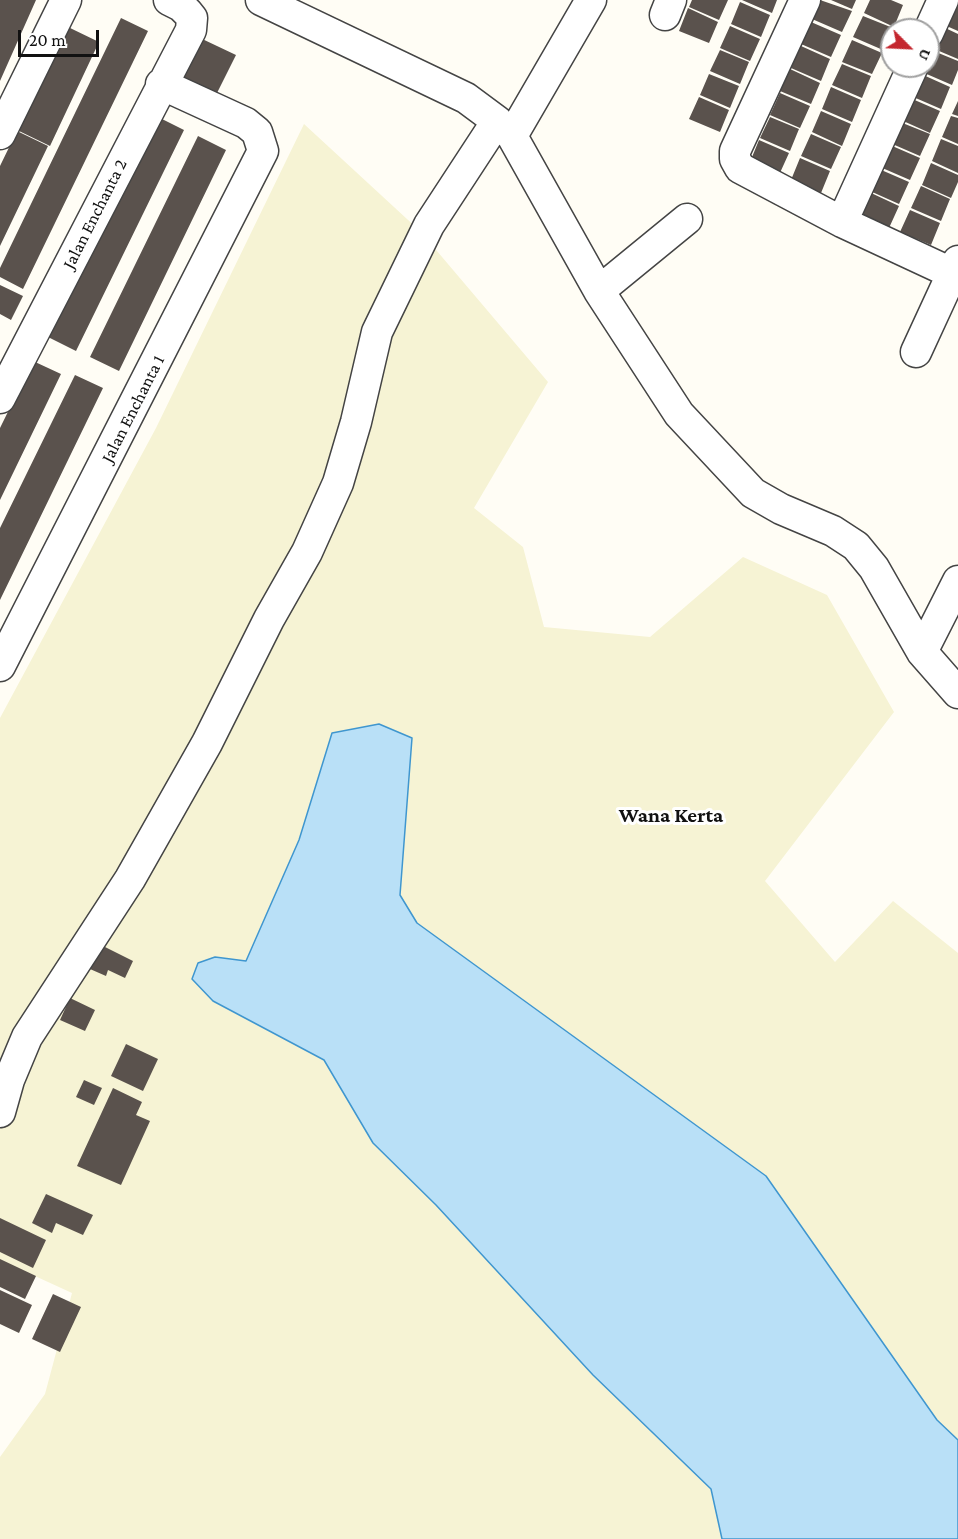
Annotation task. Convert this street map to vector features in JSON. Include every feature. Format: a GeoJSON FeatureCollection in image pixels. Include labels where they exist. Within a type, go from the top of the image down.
{"type":"FeatureCollection","features":[{"type":"Feature","properties":{"kind":"street"},"geometry":{"type":"LineString","coordinates":[[0,134],[66,0]]}},
{"type":"Feature","properties":{"kind":"street","name":"Jalan Enchanta 2"},"geometry":{"type":"LineString","coordinates":[[0,398],[191,30],[192,18],[169,0]]}},
{"type":"Feature","properties":{"kind":"street"},"geometry":{"type":"LineString","coordinates":[[261,0],[466,98],[504,129],[598,291],[679,414],[728,469],[753,493],[781,509],[833,531],[856,546],[874,568],[922,652],[958,693]]}},
{"type":"Feature","properties":{"kind":"street"},"geometry":{"type":"LineString","coordinates":[[0,1112],[9,1080],[27,1037],[130,879],[207,743],[268,619],[307,552],[338,483],[356,422],[377,332],[429,225],[504,129],[591,0]]}},
{"type":"Feature","properties":{"kind":"street"},"geometry":{"type":"LineString","coordinates":[[805,0],[735,151],[735,159],[740,168],[842,222],[956,270],[916,352]]}},
{"type":"Feature","properties":{"kind":"street"},"geometry":{"type":"LineString","coordinates":[[935,18],[943,0]]}},
{"type":"Feature","properties":{"kind":"street"},"geometry":{"type":"LineString","coordinates":[[842,222],[908,78]]}},
{"type":"Feature","properties":{"kind":"street","name":"Jalan Enchanta 1"},"geometry":{"type":"LineString","coordinates":[[0,666],[8,635],[259,164],[263,151],[257,132],[246,123],[161,84]]}},
{"type":"Feature","properties":{"kind":"street"},"geometry":{"type":"LineString","coordinates":[[598,291],[687,219]]}},
{"type":"Feature","properties":{"kind":"street"},"geometry":{"type":"LineString","coordinates":[[922,652],[958,581]]}},
{"type":"Feature","properties":{"kind":"shaded area"},"geometry":{"type":"Polygon","coordinates":[[[304,124],[420,231],[548,382],[474,508],[523,547],[544,627],[650,637],[743,557],[827,595],[894,712],[765,881],[835,962],[893,901],[958,953],[958,1539],[0,1539],[0,1457],[45,1394],[72,1293],[0,1260],[0,718],[156,428],[304,124]]]}},
{"type":"Feature","properties":{"kind":"water"},"geometry":{"type":"Polygon","coordinates":[[[379,724],[412,738],[400,895],[417,923],[766,1176],[937,1420],[958,1440],[958,1539],[722,1539],[711,1489],[593,1375],[436,1205],[373,1143],[324,1060],[213,1001],[192,979],[198,963],[215,957],[246,961],[299,840],[332,733],[379,724]]]}},
{"type":"Feature","properties":{"kind":"building"},"geometry":{"type":"Polygon","coordinates":[[[0,0],[36,0],[0,81],[0,0]]]}},
{"type":"Feature","properties":{"kind":"building"},"geometry":{"type":"Polygon","coordinates":[[[692,0],[728,0],[719,20],[689,7],[692,0]]]}},
{"type":"Feature","properties":{"kind":"building"},"geometry":{"type":"Polygon","coordinates":[[[742,0],[777,0],[772,13],[742,0]]]}},
{"type":"Feature","properties":{"kind":"building"},"geometry":{"type":"Polygon","coordinates":[[[820,0],[852,11],[842,32],[812,19],[820,0]]]}},
{"type":"Feature","properties":{"kind":"building"},"geometry":{"type":"Polygon","coordinates":[[[831,0],[856,0],[852,9],[831,0]]]}},
{"type":"Feature","properties":{"kind":"building"},"geometry":{"type":"Polygon","coordinates":[[[870,0],[891,0],[903,5],[898,18],[880,18],[880,20],[864,13],[870,0]]]}},
{"type":"Feature","properties":{"kind":"building"},"geometry":{"type":"Polygon","coordinates":[[[740,2],[770,15],[761,37],[731,24],[740,2]]]}},
{"type":"Feature","properties":{"kind":"building"},"geometry":{"type":"Polygon","coordinates":[[[952,3],[958,5],[958,31],[942,24],[952,3]]]}},
{"type":"Feature","properties":{"kind":"building"},"geometry":{"type":"Polygon","coordinates":[[[688,8],[718,22],[709,43],[679,31],[688,8]]]}},
{"type":"Feature","properties":{"kind":"building"},"geometry":{"type":"Polygon","coordinates":[[[863,16],[880,23],[880,49],[853,37],[863,16]]]}},
{"type":"Feature","properties":{"kind":"building"},"geometry":{"type":"Polygon","coordinates":[[[121,18],[148,31],[23,289],[0,277],[0,268],[121,18]]]}},
{"type":"Feature","properties":{"kind":"building"},"geometry":{"type":"Polygon","coordinates":[[[811,22],[841,35],[831,57],[801,44],[811,22]]]}},
{"type":"Feature","properties":{"kind":"building"},"geometry":{"type":"Polygon","coordinates":[[[730,26],[760,39],[750,61],[720,48],[730,26]]]}},
{"type":"Feature","properties":{"kind":"building"},"geometry":{"type":"Polygon","coordinates":[[[941,26],[958,34],[958,59],[940,51],[941,26]]]}},
{"type":"Feature","properties":{"kind":"building"},"geometry":{"type":"Polygon","coordinates":[[[68,27],[99,42],[50,146],[19,131],[68,27]]]}},
{"type":"Feature","properties":{"kind":"building"},"geometry":{"type":"Polygon","coordinates":[[[198,37],[236,55],[216,95],[179,77],[198,37]]]}},
{"type":"Feature","properties":{"kind":"building"},"geometry":{"type":"Polygon","coordinates":[[[852,40],[880,52],[872,74],[842,62],[852,40]]]}},
{"type":"Feature","properties":{"kind":"building"},"geometry":{"type":"Polygon","coordinates":[[[801,46],[830,59],[821,81],[791,68],[801,46]]]}},
{"type":"Feature","properties":{"kind":"building"},"geometry":{"type":"Polygon","coordinates":[[[720,50],[749,62],[740,84],[710,71],[720,50]]]}},
{"type":"Feature","properties":{"kind":"building"},"geometry":{"type":"Polygon","coordinates":[[[940,54],[958,61],[958,70],[952,85],[936,78],[940,78],[940,54]]]}},
{"type":"Feature","properties":{"kind":"building"},"geometry":{"type":"Polygon","coordinates":[[[842,64],[871,76],[862,98],[832,85],[842,64]]]}},
{"type":"Feature","properties":{"kind":"building"},"geometry":{"type":"Polygon","coordinates":[[[790,69],[820,83],[811,104],[780,91],[790,69]]]}},
{"type":"Feature","properties":{"kind":"building"},"geometry":{"type":"Polygon","coordinates":[[[709,74],[739,86],[730,108],[700,95],[709,74]]]}},
{"type":"Feature","properties":{"kind":"building"},"geometry":{"type":"Polygon","coordinates":[[[919,78],[930,78],[950,87],[941,109],[911,96],[919,78]]]}},
{"type":"Feature","properties":{"kind":"building"},"geometry":{"type":"Polygon","coordinates":[[[831,87],[861,100],[852,122],[822,109],[831,87]]]}},
{"type":"Feature","properties":{"kind":"building"},"geometry":{"type":"Polygon","coordinates":[[[780,93],[810,106],[800,128],[770,115],[780,93]]]}},
{"type":"Feature","properties":{"kind":"building"},"geometry":{"type":"Polygon","coordinates":[[[699,97],[729,110],[720,132],[689,119],[699,97]]]}},
{"type":"Feature","properties":{"kind":"building"},"geometry":{"type":"Polygon","coordinates":[[[910,98],[940,111],[930,133],[901,120],[910,98]]]}},
{"type":"Feature","properties":{"kind":"building"},"geometry":{"type":"Polygon","coordinates":[[[958,101],[958,116],[952,114],[958,101]]]}},
{"type":"Feature","properties":{"kind":"building"},"geometry":{"type":"Polygon","coordinates":[[[821,111],[851,124],[842,146],[812,132],[821,111]]]}},
{"type":"Feature","properties":{"kind":"building"},"geometry":{"type":"Polygon","coordinates":[[[156,116],[184,130],[76,351],[48,337],[156,116]]]}},
{"type":"Feature","properties":{"kind":"building"},"geometry":{"type":"Polygon","coordinates":[[[951,116],[958,118],[958,144],[942,137],[951,116]]]}},
{"type":"Feature","properties":{"kind":"building"},"geometry":{"type":"Polygon","coordinates":[[[770,117],[799,129],[790,151],[760,138],[770,117]]]}},
{"type":"Feature","properties":{"kind":"building"},"geometry":{"type":"Polygon","coordinates":[[[900,122],[930,134],[920,156],[890,143],[900,122]]]}},
{"type":"Feature","properties":{"kind":"building"},"geometry":{"type":"Polygon","coordinates":[[[17,131],[48,146],[0,246],[0,166],[17,131]]]}},
{"type":"Feature","properties":{"kind":"building"},"geometry":{"type":"Polygon","coordinates":[[[811,134],[841,147],[831,169],[801,156],[811,134]]]}},
{"type":"Feature","properties":{"kind":"building"},"geometry":{"type":"Polygon","coordinates":[[[198,136],[226,150],[119,371],[90,357],[198,136]]]}},
{"type":"Feature","properties":{"kind":"building"},"geometry":{"type":"Polygon","coordinates":[[[941,139],[958,146],[958,173],[932,161],[941,139]]]}},
{"type":"Feature","properties":{"kind":"building"},"geometry":{"type":"Polygon","coordinates":[[[759,140],[789,153],[779,175],[750,162],[759,140]]]}},
{"type":"Feature","properties":{"kind":"building"},"geometry":{"type":"Polygon","coordinates":[[[890,145],[920,158],[910,180],[880,167],[890,145]]]}},
{"type":"Feature","properties":{"kind":"building"},"geometry":{"type":"Polygon","coordinates":[[[800,158],[830,171],[821,193],[791,180],[800,158]]]}},
{"type":"Feature","properties":{"kind":"building"},"geometry":{"type":"Polygon","coordinates":[[[931,163],[958,175],[958,182],[951,198],[922,185],[931,163]]]}},
{"type":"Feature","properties":{"kind":"building"},"geometry":{"type":"Polygon","coordinates":[[[879,169],[909,182],[899,204],[870,191],[879,169]]]}},
{"type":"Feature","properties":{"kind":"building"},"geometry":{"type":"Polygon","coordinates":[[[921,186],[950,199],[941,221],[911,208],[921,186]]]}},
{"type":"Feature","properties":{"kind":"building"},"geometry":{"type":"Polygon","coordinates":[[[869,192],[899,206],[889,228],[859,214],[869,192]]]}},
{"type":"Feature","properties":{"kind":"building"},"geometry":{"type":"Polygon","coordinates":[[[910,210],[940,223],[931,245],[900,232],[910,210]]]}},
{"type":"Feature","properties":{"kind":"building"},"geometry":{"type":"Polygon","coordinates":[[[0,285],[23,296],[11,320],[0,314],[0,285]]]}},
{"type":"Feature","properties":{"kind":"building"},"geometry":{"type":"Polygon","coordinates":[[[33,361],[61,374],[0,500],[0,428],[33,361]]]}},
{"type":"Feature","properties":{"kind":"building"},"geometry":{"type":"Polygon","coordinates":[[[75,375],[103,388],[0,600],[0,528],[75,375]]]}},
{"type":"Feature","properties":{"kind":"building"},"geometry":{"type":"Polygon","coordinates":[[[101,945],[133,961],[125,978],[108,970],[106,976],[90,969],[101,945]]]}},
{"type":"Feature","properties":{"kind":"building"},"geometry":{"type":"Polygon","coordinates":[[[70,998],[95,1010],[85,1031],[60,1020],[70,998]]]}},
{"type":"Feature","properties":{"kind":"building"},"geometry":{"type":"Polygon","coordinates":[[[126,1044],[158,1059],[143,1091],[111,1076],[126,1044]]]}},
{"type":"Feature","properties":{"kind":"building"},"geometry":{"type":"Polygon","coordinates":[[[84,1080],[102,1088],[94,1105],[76,1097],[84,1080]]]}},
{"type":"Feature","properties":{"kind":"building"},"geometry":{"type":"Polygon","coordinates":[[[113,1088],[142,1102],[136,1115],[150,1121],[121,1185],[77,1166],[113,1088]]]}},
{"type":"Feature","properties":{"kind":"building"},"geometry":{"type":"Polygon","coordinates":[[[46,1194],[93,1215],[83,1235],[56,1223],[52,1233],[32,1223],[46,1194]]]}},
{"type":"Feature","properties":{"kind":"building"},"geometry":{"type":"Polygon","coordinates":[[[0,1218],[46,1240],[33,1268],[0,1252],[0,1218]]]}},
{"type":"Feature","properties":{"kind":"building"},"geometry":{"type":"Polygon","coordinates":[[[0,1259],[36,1276],[25,1299],[0,1287],[0,1259]]]}},
{"type":"Feature","properties":{"kind":"building"},"geometry":{"type":"Polygon","coordinates":[[[0,1290],[32,1305],[19,1333],[0,1324],[0,1290]]]}},
{"type":"Feature","properties":{"kind":"building"},"geometry":{"type":"Polygon","coordinates":[[[53,1294],[81,1307],[60,1352],[32,1339],[53,1294]]]}},
{"type":"Feature","properties":{"kind":"district","name":"Wana Kerta"},"geometry":{"type":"Point","coordinates":[671,816]}}]}
